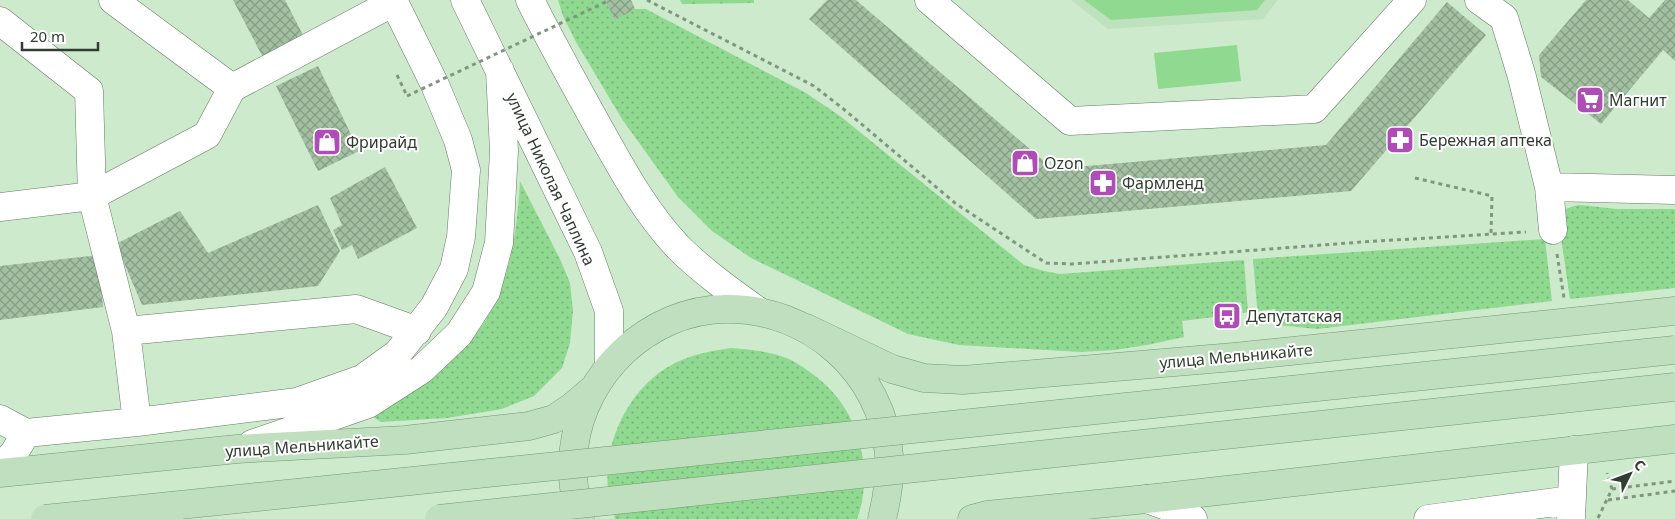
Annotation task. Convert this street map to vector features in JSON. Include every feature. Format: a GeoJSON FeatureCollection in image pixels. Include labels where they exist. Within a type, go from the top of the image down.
{"type":"FeatureCollection","features":[{"type":"Feature","properties":{"kind":"main road"},"geometry":{"type":"LineString","coordinates":[[580,519],[573,479],[574,448],[580,418],[593,390],[609,366],[633,343],[661,325],[692,314],[725,309],[758,311],[783,318],[806,328],[833,346],[855,368],[872,395],[884,424],[890,456],[889,487],[882,519]]}},
{"type":"Feature","properties":{"kind":"main road","name":"улица Мельникайте"},"geometry":{"type":"LineString","coordinates":[[806,328],[892,369],[924,378],[963,380],[1234,357],[1675,311]]}},
{"type":"Feature","properties":{"kind":"main road"},"geometry":{"type":"LineString","coordinates":[[45,519],[1675,350]]}},
{"type":"Feature","properties":{"kind":"main road"},"geometry":{"type":"LineString","coordinates":[[439,519],[1675,387]]}},
{"type":"Feature","properties":{"kind":"main road","name":"улица Мельникайте"},"geometry":{"type":"LineString","coordinates":[[0,473],[237,449],[405,440],[529,426],[554,419],[593,390]]}},
{"type":"Feature","properties":{"kind":"main road"},"geometry":{"type":"LineString","coordinates":[[972,519],[988,515],[1147,499],[1675,439]]}},
{"type":"Feature","properties":{"kind":"street"},"geometry":{"type":"LineString","coordinates":[[113,0],[232,88]]}},
{"type":"Feature","properties":{"kind":"street","name":"улица Николая Чаплина"},"geometry":{"type":"LineString","coordinates":[[465,0],[588,252],[609,311],[609,366]]}},
{"type":"Feature","properties":{"kind":"street"},"geometry":{"type":"LineString","coordinates":[[530,0],[625,175],[651,215],[697,264],[758,311]]}},
{"type":"Feature","properties":{"kind":"street"},"geometry":{"type":"LineString","coordinates":[[929,0],[1070,121],[1314,108],[1412,0]]}},
{"type":"Feature","properties":{"kind":"street"},"geometry":{"type":"LineString","coordinates":[[1479,0],[1509,9],[1522,77],[1549,187],[1553,230]]}},
{"type":"Feature","properties":{"kind":"street"},"geometry":{"type":"LineString","coordinates":[[0,206],[92,196],[207,135],[232,88],[393,1],[435,85],[458,140],[466,170],[462,237],[454,269],[434,307],[417,331],[398,353],[362,378],[297,402],[137,422],[26,433],[0,418]]}},
{"type":"Feature","properties":{"kind":"street"},"geometry":{"type":"LineString","coordinates":[[0,21],[88,91],[92,196],[126,331],[137,422]]}},
{"type":"Feature","properties":{"kind":"street"},"geometry":{"type":"LineString","coordinates":[[237,449],[368,404],[421,370],[459,334],[486,292],[498,243],[504,151],[500,71]]}},
{"type":"Feature","properties":{"kind":"street"},"geometry":{"type":"LineString","coordinates":[[1549,187],[1675,190]]}},
{"type":"Feature","properties":{"kind":"street"},"geometry":{"type":"LineString","coordinates":[[126,331],[356,309],[417,331]]}},
{"type":"Feature","properties":{"kind":"street"},"geometry":{"type":"LineString","coordinates":[[0,468],[14,453],[26,433]]}},
{"type":"Feature","properties":{"kind":"street"},"geometry":{"type":"LineString","coordinates":[[1428,519],[1571,509],[1574,450]]}},
{"type":"Feature","properties":{"kind":"street"},"geometry":{"type":"LineString","coordinates":[[1147,499],[1175,509],[1193,519]]}},
{"type":"Feature","properties":{"kind":"path"},"geometry":{"type":"LineString","coordinates":[[397,75],[407,96],[610,0]]}},
{"type":"Feature","properties":{"kind":"path"},"geometry":{"type":"LineString","coordinates":[[647,0],[814,86],[955,202],[1046,263],[1072,264],[1553,230]]}},
{"type":"Feature","properties":{"kind":"path"},"geometry":{"type":"LineString","coordinates":[[1415,178],[1492,196],[1492,234]]}},
{"type":"Feature","properties":{"kind":"path"},"geometry":{"type":"LineString","coordinates":[[1598,519],[1612,488],[1675,482]]}},
{"type":"Feature","properties":{"kind":"path"},"geometry":{"type":"LineString","coordinates":[[1607,500],[1675,492]]}},
{"type":"Feature","properties":{"kind":"shaded area"},"geometry":{"type":"Polygon","coordinates":[[[1071,0],[1278,0],[1263,19],[1108,29],[1071,0]]]}},
{"type":"Feature","properties":{"kind":"green space"},"geometry":{"type":"Polygon","coordinates":[[[558,0],[605,0],[615,19],[635,9],[646,9],[806,93],[840,116],[1024,265],[1060,274],[1244,260],[1248,312],[1243,313],[1241,302],[1213,306],[1214,317],[1182,321],[1184,337],[1115,350],[1081,352],[959,345],[908,334],[751,258],[712,231],[678,197],[622,119],[576,42],[563,16],[558,0]]]}},
{"type":"Feature","properties":{"kind":"green space"},"geometry":{"type":"Polygon","coordinates":[[[680,0],[754,0],[754,3],[682,4],[680,0]]]}},
{"type":"Feature","properties":{"kind":"green space"},"geometry":{"type":"Polygon","coordinates":[[[1084,0],[1265,0],[1257,10],[1111,20],[1084,0]]]}},
{"type":"Feature","properties":{"kind":"green space"},"geometry":{"type":"Polygon","coordinates":[[[1237,45],[1241,81],[1158,89],[1154,53],[1237,45]]]}},
{"type":"Feature","properties":{"kind":"green space"},"geometry":{"type":"Polygon","coordinates":[[[520,181],[560,259],[570,283],[573,311],[570,343],[562,368],[534,396],[502,409],[447,418],[381,422],[373,417],[466,345],[482,326],[493,307],[508,266],[513,245],[520,181]]]}},
{"type":"Feature","properties":{"kind":"green space"},"geometry":{"type":"Polygon","coordinates":[[[1580,205],[1617,209],[1675,209],[1675,288],[1570,299],[1558,217],[1568,208],[1580,205]]]}},
{"type":"Feature","properties":{"kind":"green space"},"geometry":{"type":"Polygon","coordinates":[[[1545,239],[1552,301],[1317,329],[1277,325],[1275,309],[1259,311],[1257,306],[1253,259],[1545,239]]]}},
{"type":"Feature","properties":{"kind":"green space"},"geometry":{"type":"Polygon","coordinates":[[[731,348],[769,353],[791,360],[815,376],[836,396],[853,424],[862,455],[864,488],[862,504],[857,519],[615,519],[608,489],[610,452],[615,433],[633,400],[645,385],[675,363],[703,353],[731,348]]]}},
{"type":"Feature","properties":{"kind":"building"},"geometry":{"type":"Polygon","coordinates":[[[233,0],[285,0],[308,45],[267,65],[233,0]]]}},
{"type":"Feature","properties":{"kind":"building"},"geometry":{"type":"Polygon","coordinates":[[[605,0],[631,0],[635,9],[615,20],[605,0]]]}},
{"type":"Feature","properties":{"kind":"building"},"geometry":{"type":"Polygon","coordinates":[[[827,0],[856,0],[1053,169],[1326,145],[1447,2],[1486,35],[1351,191],[1036,219],[809,19],[827,0]]]}},
{"type":"Feature","properties":{"kind":"building"},"geometry":{"type":"Polygon","coordinates":[[[1586,0],[1628,0],[1649,18],[1665,0],[1675,0],[1675,61],[1663,50],[1601,124],[1541,77],[1539,55],[1586,0]]]}},
{"type":"Feature","properties":{"kind":"building"},"geometry":{"type":"Polygon","coordinates":[[[318,66],[359,151],[318,171],[276,86],[318,66]]]}},
{"type":"Feature","properties":{"kind":"building"},"geometry":{"type":"Polygon","coordinates":[[[385,167],[417,228],[358,259],[352,245],[342,250],[333,230],[342,225],[330,198],[385,167]]]}},
{"type":"Feature","properties":{"kind":"building"},"geometry":{"type":"Polygon","coordinates":[[[318,205],[340,251],[318,286],[142,305],[116,244],[180,211],[208,253],[318,205]]]}},
{"type":"Feature","properties":{"kind":"building"},"geometry":{"type":"Polygon","coordinates":[[[99,255],[103,307],[0,320],[0,266],[99,255]]]}},
{"type":"Feature","properties":{"kind":"place","name":"Магнит"},"geometry":{"type":"Point","coordinates":[1590,100]}},
{"type":"Feature","properties":{"kind":"place","name":"Бережная аптека"},"geometry":{"type":"Point","coordinates":[1400,140]}},
{"type":"Feature","properties":{"kind":"place","name":"Фрирайд"},"geometry":{"type":"Point","coordinates":[327,142]}},
{"type":"Feature","properties":{"kind":"place","name":"Ozon"},"geometry":{"type":"Point","coordinates":[1025,163]}},
{"type":"Feature","properties":{"kind":"place","name":"Фармленд"},"geometry":{"type":"Point","coordinates":[1103,183]}},
{"type":"Feature","properties":{"kind":"place","name":"Депутатская"},"geometry":{"type":"Point","coordinates":[1227,316]}}]}
